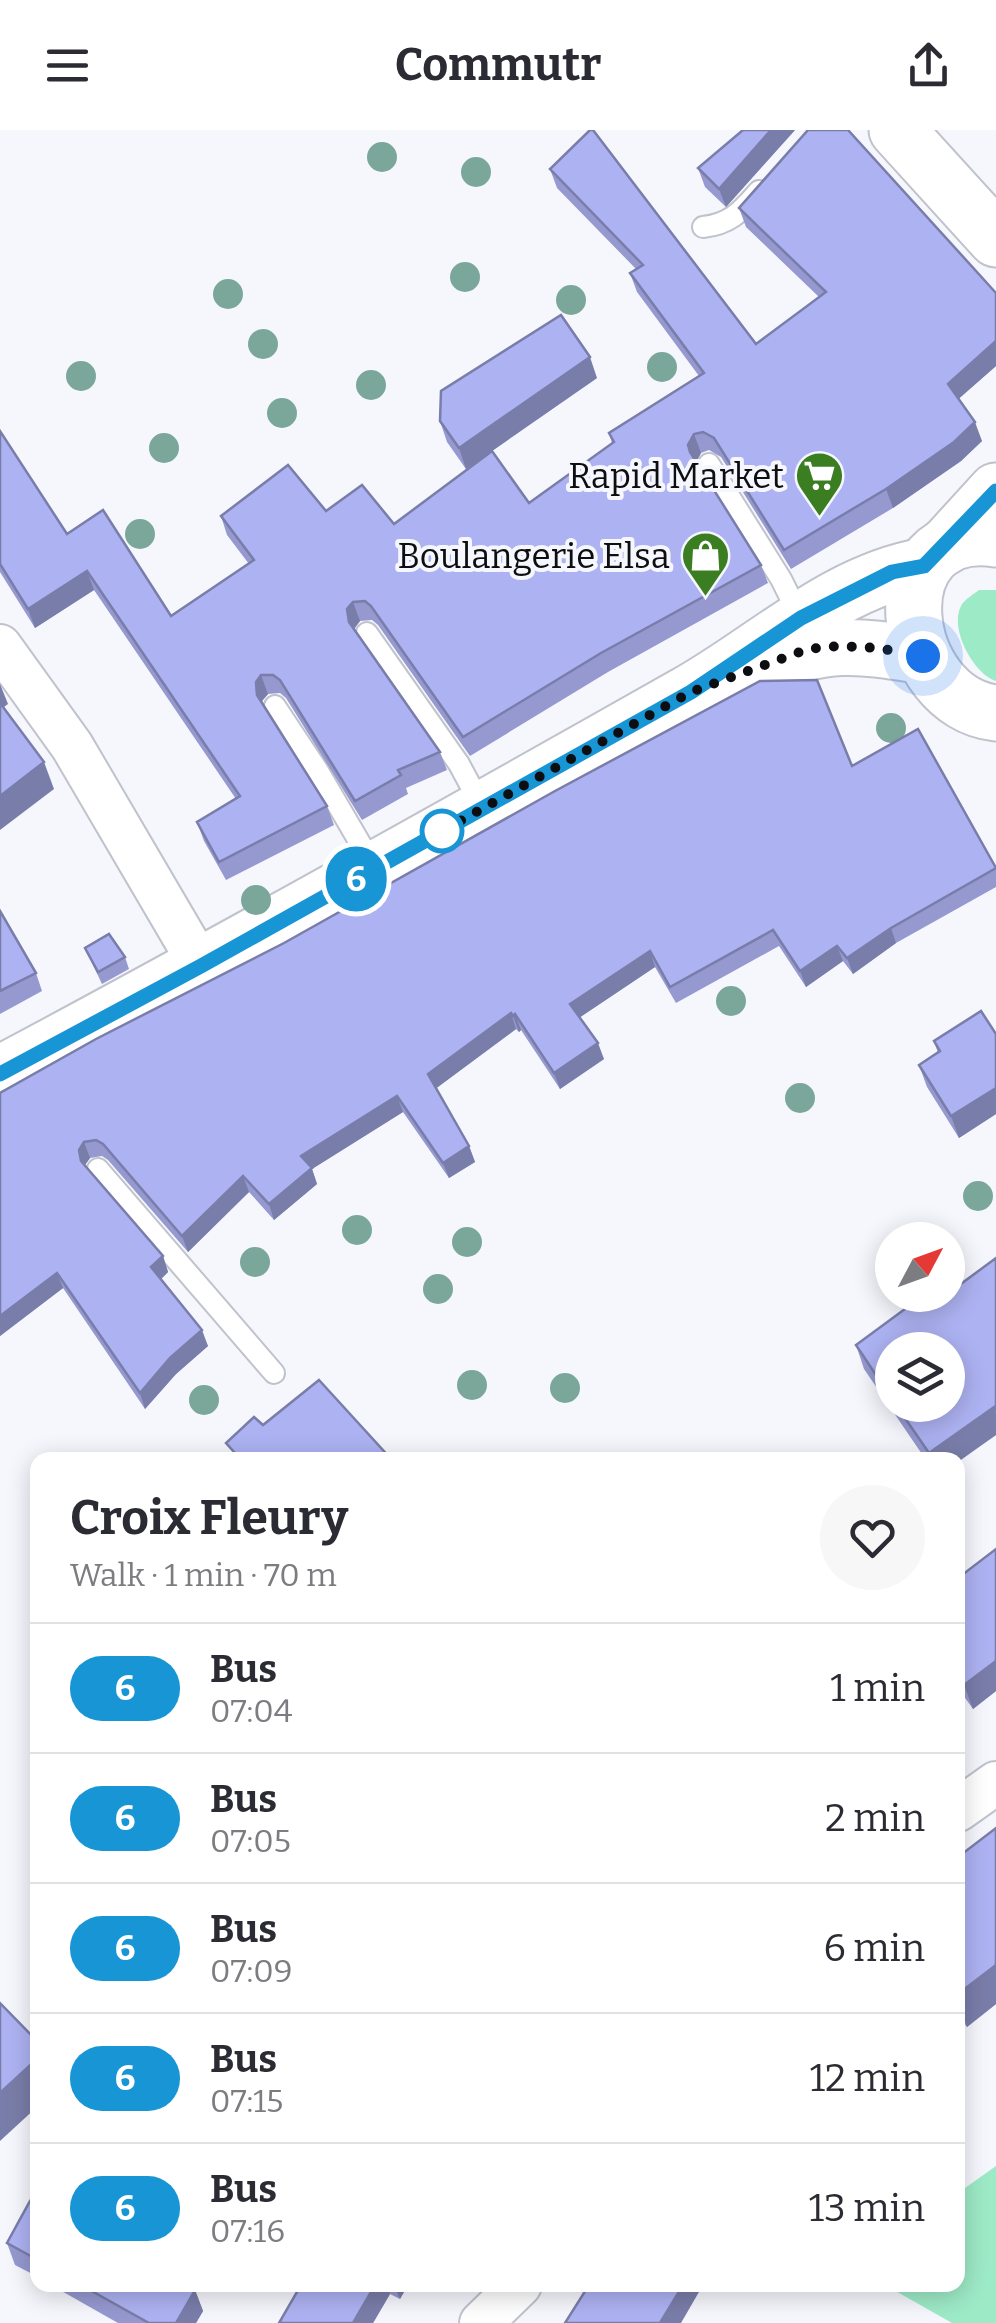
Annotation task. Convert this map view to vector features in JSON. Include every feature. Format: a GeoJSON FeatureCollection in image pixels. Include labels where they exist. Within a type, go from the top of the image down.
{"type":"FeatureCollection","features":[{"type":"Feature","properties":{"kind":"main road"},"geometry":{"type":"LineString","coordinates":[[897,130],[996,239]]}},
{"type":"Feature","properties":{"kind":"main road"},"geometry":{"type":"LineString","coordinates":[[996,491],[955,550],[913,596],[912,620],[923,656],[942,683],[966,704],[996,713]]}},
{"type":"Feature","properties":{"kind":"main road"},"geometry":{"type":"LineString","coordinates":[[23,1068],[691,692],[809,633],[892,572],[955,550]]}},
{"type":"Feature","properties":{"kind":"main road"},"geometry":{"type":"LineString","coordinates":[[809,633],[923,656]]}},
{"type":"Feature","properties":{"kind":"street"},"geometry":{"type":"LineString","coordinates":[[0,646],[72,746],[201,966]]}},
{"type":"Feature","properties":{"kind":"street"},"geometry":{"type":"LineString","coordinates":[[965,1805],[996,1782]]}},
{"type":"Feature","properties":{"kind":"street"},"geometry":{"type":"LineString","coordinates":[[481,2323],[513,2292]]}},
{"type":"Feature","properties":{"kind":"lane"},"geometry":{"type":"LineString","coordinates":[[702,227],[723,225],[735,218],[774,174]]}},
{"type":"Feature","properties":{"kind":"lane"},"geometry":{"type":"LineString","coordinates":[[709,464],[781,579],[809,633]]}},
{"type":"Feature","properties":{"kind":"lane"},"geometry":{"type":"LineString","coordinates":[[368,633],[459,764],[483,808]]}},
{"type":"Feature","properties":{"kind":"lane"},"geometry":{"type":"LineString","coordinates":[[274,706],[318,771],[374,869]]}},
{"type":"Feature","properties":{"kind":"lane"},"geometry":{"type":"LineString","coordinates":[[98,1169],[274,1373]]}},
{"type":"Feature","properties":{"kind":"green space"},"geometry":{"type":"Polygon","coordinates":[[[979,590],[996,590],[996,681],[972,660],[958,626],[961,606],[979,590]]]}},
{"type":"Feature","properties":{"kind":"green space"},"geometry":{"type":"Polygon","coordinates":[[[996,2166],[996,2323],[952,2323],[897,2292],[965,2292],[965,2188],[996,2166]]]}},
{"type":"Feature","properties":{"kind":"building"},"geometry":{"type":"Polygon","coordinates":[[[590,130],[756,344],[826,292],[739,208],[808,130],[848,130],[996,293],[996,341],[948,384],[975,422],[954,442],[886,489],[784,550],[714,438],[703,432],[694,434],[688,445],[690,452],[761,565],[601,653],[463,737],[371,606],[365,601],[353,602],[347,609],[349,622],[440,752],[398,770],[401,775],[355,801],[280,680],[273,675],[261,675],[256,682],[257,695],[327,806],[219,862],[197,822],[240,796],[87,571],[28,609],[0,564],[0,431],[67,534],[103,510],[171,616],[254,560],[221,516],[288,465],[326,511],[362,485],[394,524],[492,451],[529,503],[614,442],[609,433],[704,373],[630,273],[643,265],[550,169],[590,130]]]}},
{"type":"Feature","properties":{"kind":"building"},"geometry":{"type":"Polygon","coordinates":[[[743,130],[771,130],[719,189],[698,168],[743,130]]]}},
{"type":"Feature","properties":{"kind":"building"},"geometry":{"type":"Polygon","coordinates":[[[561,315],[590,357],[459,448],[440,421],[441,391],[561,315]]]}},
{"type":"Feature","properties":{"kind":"building"},"geometry":{"type":"Polygon","coordinates":[[[817,680],[852,766],[918,729],[996,868],[847,958],[837,946],[800,971],[773,930],[670,987],[650,951],[570,1004],[598,1043],[554,1073],[511,1013],[428,1074],[469,1146],[443,1163],[397,1096],[301,1156],[312,1168],[269,1204],[243,1176],[182,1236],[103,1144],[96,1140],[84,1142],[79,1150],[81,1161],[163,1256],[151,1267],[202,1330],[170,1358],[140,1393],[57,1273],[0,1316],[0,1093],[284,943],[760,681],[817,680]]]}},
{"type":"Feature","properties":{"kind":"building"},"geometry":{"type":"Polygon","coordinates":[[[0,703],[44,762],[0,796],[0,703]]]}},
{"type":"Feature","properties":{"kind":"building"},"geometry":{"type":"Polygon","coordinates":[[[0,911],[36,973],[0,991],[0,911]]]}},
{"type":"Feature","properties":{"kind":"building"},"geometry":{"type":"Polygon","coordinates":[[[109,934],[125,957],[98,972],[85,948],[109,934]]]}},
{"type":"Feature","properties":{"kind":"building"},"geometry":{"type":"Polygon","coordinates":[[[981,1011],[996,1034],[996,1088],[951,1116],[919,1065],[940,1051],[934,1041],[981,1011]]]}},
{"type":"Feature","properties":{"kind":"building"},"geometry":{"type":"Polygon","coordinates":[[[996,1258],[996,1411],[994,1407],[930,1452],[908,1422],[965,1422],[965,1332],[875,1332],[875,1374],[856,1345],[901,1312],[965,1312],[965,1281],[996,1258]]]}},
{"type":"Feature","properties":{"kind":"building"},"geometry":{"type":"Polygon","coordinates":[[[319,1380],[385,1452],[234,1452],[226,1443],[254,1417],[263,1425],[319,1380]]]}},
{"type":"Feature","properties":{"kind":"building"},"geometry":{"type":"Polygon","coordinates":[[[996,1549],[996,1661],[965,1684],[965,1573],[996,1549]]]}},
{"type":"Feature","properties":{"kind":"building"},"geometry":{"type":"Polygon","coordinates":[[[996,1828],[996,1965],[965,1989],[965,1852],[996,1828]]]}},
{"type":"Feature","properties":{"kind":"building"},"geometry":{"type":"Polygon","coordinates":[[[0,2003],[30,2034],[30,2065],[0,2093],[0,2003]]]}},
{"type":"Feature","properties":{"kind":"building"},"geometry":{"type":"Polygon","coordinates":[[[30,2201],[30,2256],[7,2243],[30,2201]]]}},
{"type":"Feature","properties":{"kind":"building"},"geometry":{"type":"Polygon","coordinates":[[[94,2292],[194,2292],[176,2323],[149,2323],[94,2292]]]}},
{"type":"Feature","properties":{"kind":"building"},"geometry":{"type":"Polygon","coordinates":[[[297,2292],[371,2292],[353,2323],[279,2323],[297,2292]]]}},
{"type":"Feature","properties":{"kind":"building"},"geometry":{"type":"Polygon","coordinates":[[[585,2292],[679,2292],[660,2323],[565,2323],[585,2292]]]}},
{"type":"Feature","properties":{"kind":"bus line","name":"6"},"geometry":{"type":"LineString","coordinates":[[0,1074],[691,692],[801,618],[892,572],[924,566],[996,491]]}},
{"type":"Feature","properties":{"kind":"place","name":"Rapid Market"},"geometry":{"type":"Point","coordinates":[819,518]}},
{"type":"Feature","properties":{"kind":"place","name":"Boulangerie Elsa"},"geometry":{"type":"Point","coordinates":[705,598]}},
{"type":"Feature","properties":{"kind":"route"},"geometry":{"type":"LineString","coordinates":[[442,831],[428,839],[691,692],[808,649],[877,648],[923,656]]}}]}
